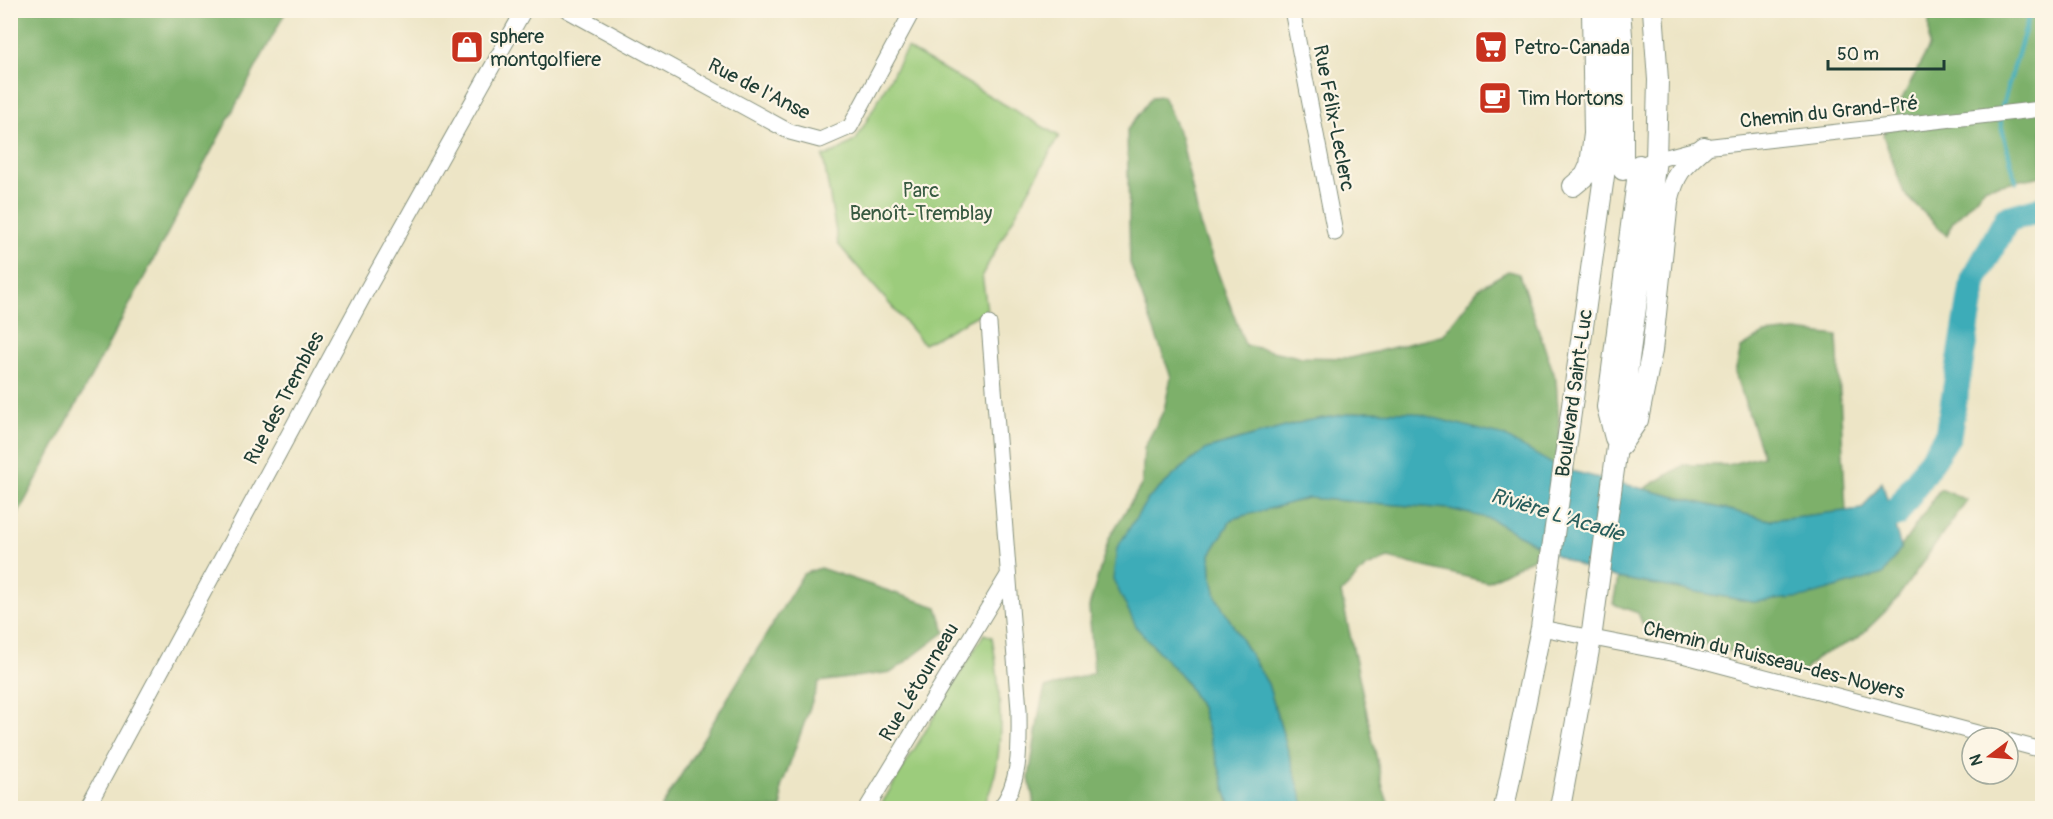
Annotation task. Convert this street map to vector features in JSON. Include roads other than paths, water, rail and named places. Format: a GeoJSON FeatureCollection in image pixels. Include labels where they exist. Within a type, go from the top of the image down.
{"type":"FeatureCollection","features":[{"type":"Feature","properties":{"kind":"main road"},"geometry":{"type":"LineString","coordinates":[[1573,186],[1585,176],[1590,165],[1594,134],[1592,10]]}},
{"type":"Feature","properties":{"kind":"main road","name":"Boulevard Saint-Luc"},"geometry":{"type":"LineString","coordinates":[[1605,10],[1608,56],[1608,131],[1630,168]]}},
{"type":"Feature","properties":{"kind":"main road"},"geometry":{"type":"LineString","coordinates":[[1560,808],[1591,639],[1618,449],[1607,407],[1630,168],[1620,10]]}},
{"type":"Feature","properties":{"kind":"main road","name":"Boulevard Saint-Luc"},"geometry":{"type":"LineString","coordinates":[[1504,808],[1541,628],[1567,444],[1630,168],[1658,81],[1653,10]]}},
{"type":"Feature","properties":{"kind":"main road"},"geometry":{"type":"LineString","coordinates":[[1618,449],[1638,420],[1652,351],[1668,202],[1673,181],[1680,168],[1704,147]]}},
{"type":"Feature","properties":{"kind":"street","name":"Rue des Trembles"},"geometry":{"type":"LineString","coordinates":[[87,808],[363,297],[524,10]]}},
{"type":"Feature","properties":{"kind":"street","name":"Rue de l'Anse"},"geometry":{"type":"LineString","coordinates":[[567,10],[790,132],[820,140],[850,127],[914,10]]}},
{"type":"Feature","properties":{"kind":"street","name":"Rue Félix-Leclerc"},"geometry":{"type":"LineString","coordinates":[[1292,10],[1335,233]]}},
{"type":"Feature","properties":{"kind":"street","name":"Chemin du Grand-Pré"},"geometry":{"type":"LineString","coordinates":[[1630,168],[1704,147],[2043,109]]}},
{"type":"Feature","properties":{"kind":"street"},"geometry":{"type":"LineString","coordinates":[[989,324],[1019,710],[1019,755],[1010,795],[1000,808]]}},
{"type":"Feature","properties":{"kind":"street","name":"Rue Létourneau"},"geometry":{"type":"LineString","coordinates":[[867,808],[1007,577]]}},
{"type":"Feature","properties":{"kind":"street","name":"Chemin du Ruisseau-des-Noyers"},"geometry":{"type":"LineString","coordinates":[[1541,628],[1686,656],[1960,728]]}},
{"type":"Feature","properties":{"kind":"street"},"geometry":{"type":"LineString","coordinates":[[2020,744],[2043,750]]}},
{"type":"Feature","properties":{"kind":"water"},"geometry":{"type":"Polygon","coordinates":[[[1366,411],[1411,412],[1504,436],[1559,468],[1769,520],[1862,509],[1882,482],[1901,548],[1883,574],[1805,597],[1753,602],[1618,578],[1582,567],[1547,551],[1491,519],[1450,509],[1308,498],[1232,519],[1210,554],[1216,597],[1268,684],[1305,808],[1231,808],[1201,707],[1184,679],[1137,628],[1113,579],[1117,548],[1147,500],[1184,466],[1207,449],[1306,421],[1366,411]]]}},
{"type":"Feature","properties":{"kind":"waterway"},"geometry":{"type":"LineString","coordinates":[[2016,182],[1999,117],[2031,10]]}},
{"type":"Feature","properties":{"kind":"waterway","name":"Rivière L'Acadie"},"geometry":{"type":"LineString","coordinates":[[1859,527],[1896,514],[1948,435],[1974,280],[2007,219],[2042,209]]}},
{"type":"Feature","properties":{"kind":"place","name":"sphere montgolfiere"},"geometry":{"type":"Point","coordinates":[467,47]}},
{"type":"Feature","properties":{"kind":"place","name":"Petro-Canada"},"geometry":{"type":"Point","coordinates":[1491,47]}},
{"type":"Feature","properties":{"kind":"place","name":"Tim Hortons"},"geometry":{"type":"Point","coordinates":[1495,98]}},
{"type":"Feature","properties":{"kind":"park label","name":"Parc Benoît-Tremblay"},"geometry":{"type":"Point","coordinates":[921,202]}}]}
